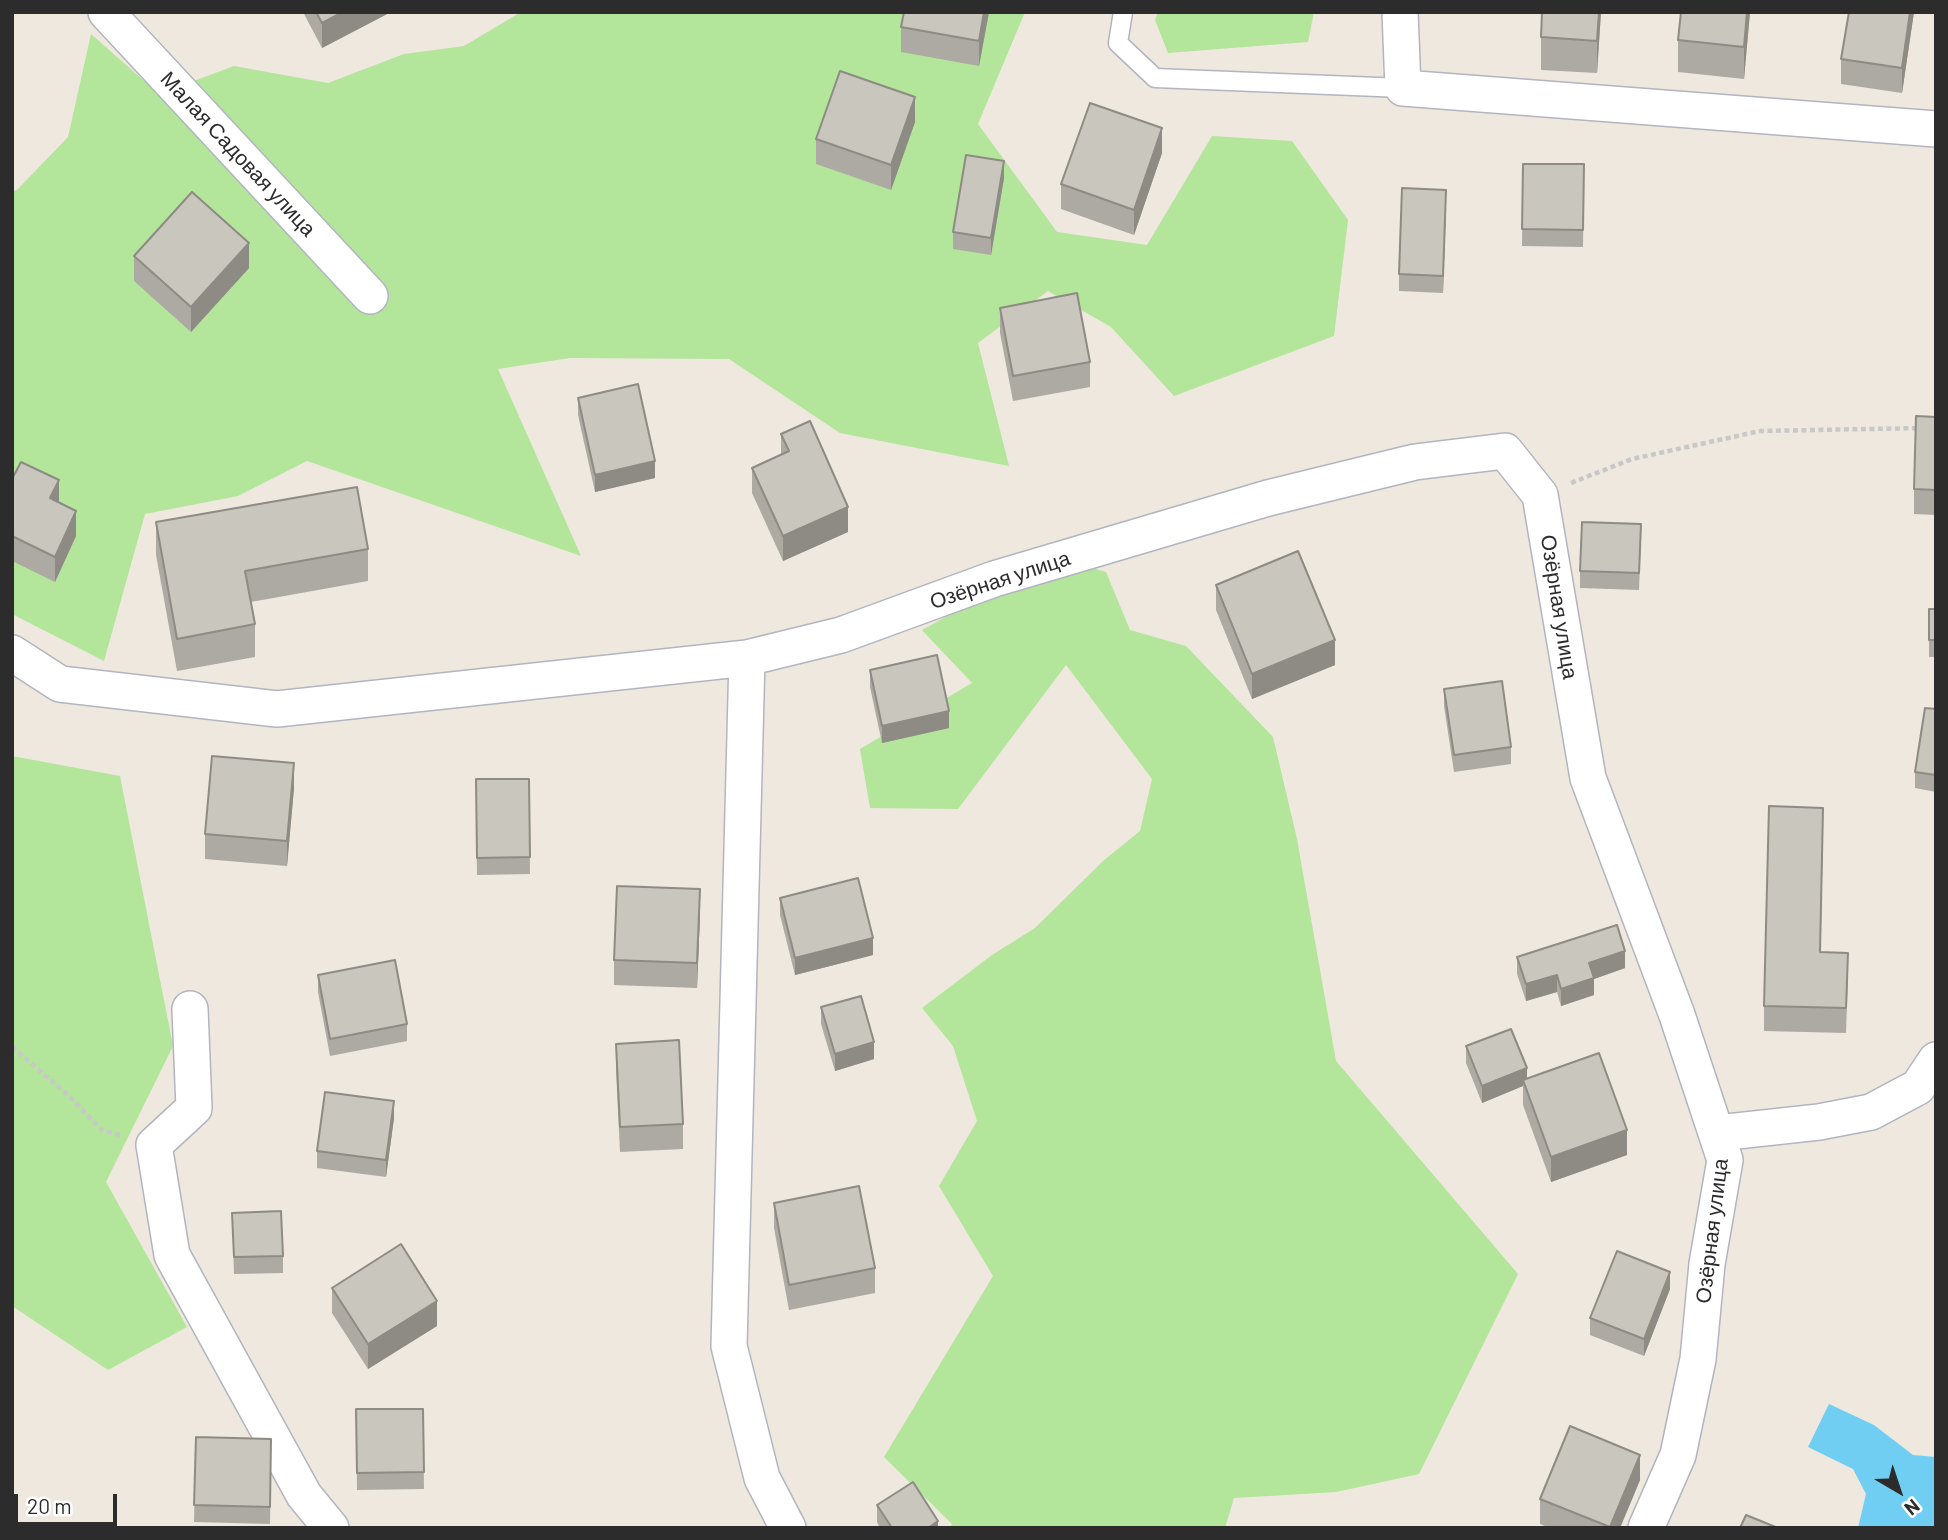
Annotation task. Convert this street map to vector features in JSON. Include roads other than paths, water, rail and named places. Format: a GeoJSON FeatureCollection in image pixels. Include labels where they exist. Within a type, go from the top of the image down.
{"type":"FeatureCollection","features":[{"type":"Feature","properties":{"kind":"street","name":"Малая Садовая улица"},"geometry":{"type":"LineString","coordinates":[[106,12],[370,296]]}},
{"type":"Feature","properties":{"kind":"street"},"geometry":{"type":"LineString","coordinates":[[1400,12],[1403,88],[1936,129]]}},
{"type":"Feature","properties":{"kind":"street","name":"Озёрная улица"},"geometry":{"type":"LineString","coordinates":[[747,658],[841,635],[995,579],[1268,498],[1415,462],[1505,450],[1541,495],[1588,778],[1718,1133],[1725,1160],[1707,1264],[1698,1359],[1678,1455],[1646,1528]]}},
{"type":"Feature","properties":{"kind":"street"},"geometry":{"type":"LineString","coordinates":[[12,653],[61,684],[277,709],[747,658],[729,1346],[762,1478],[788,1528]]}},
{"type":"Feature","properties":{"kind":"street"},"geometry":{"type":"LineString","coordinates":[[190,1009],[194,1108],[154,1145],[172,1255],[304,1495],[331,1528]]}},
{"type":"Feature","properties":{"kind":"street"},"geometry":{"type":"LineString","coordinates":[[1718,1133],[1819,1122],[1871,1112],[1930,1079]]}},
{"type":"Feature","properties":{"kind":"lane"},"geometry":{"type":"LineString","coordinates":[[1123,12],[1118,43],[1155,78],[1403,88]]}},
{"type":"Feature","properties":{"kind":"water"},"geometry":{"type":"Polygon","coordinates":[[[1829,1404],[1874,1425],[1913,1455],[1936,1457],[1936,1528],[1858,1528],[1866,1494],[1853,1469],[1808,1447],[1829,1404]]]}}]}
